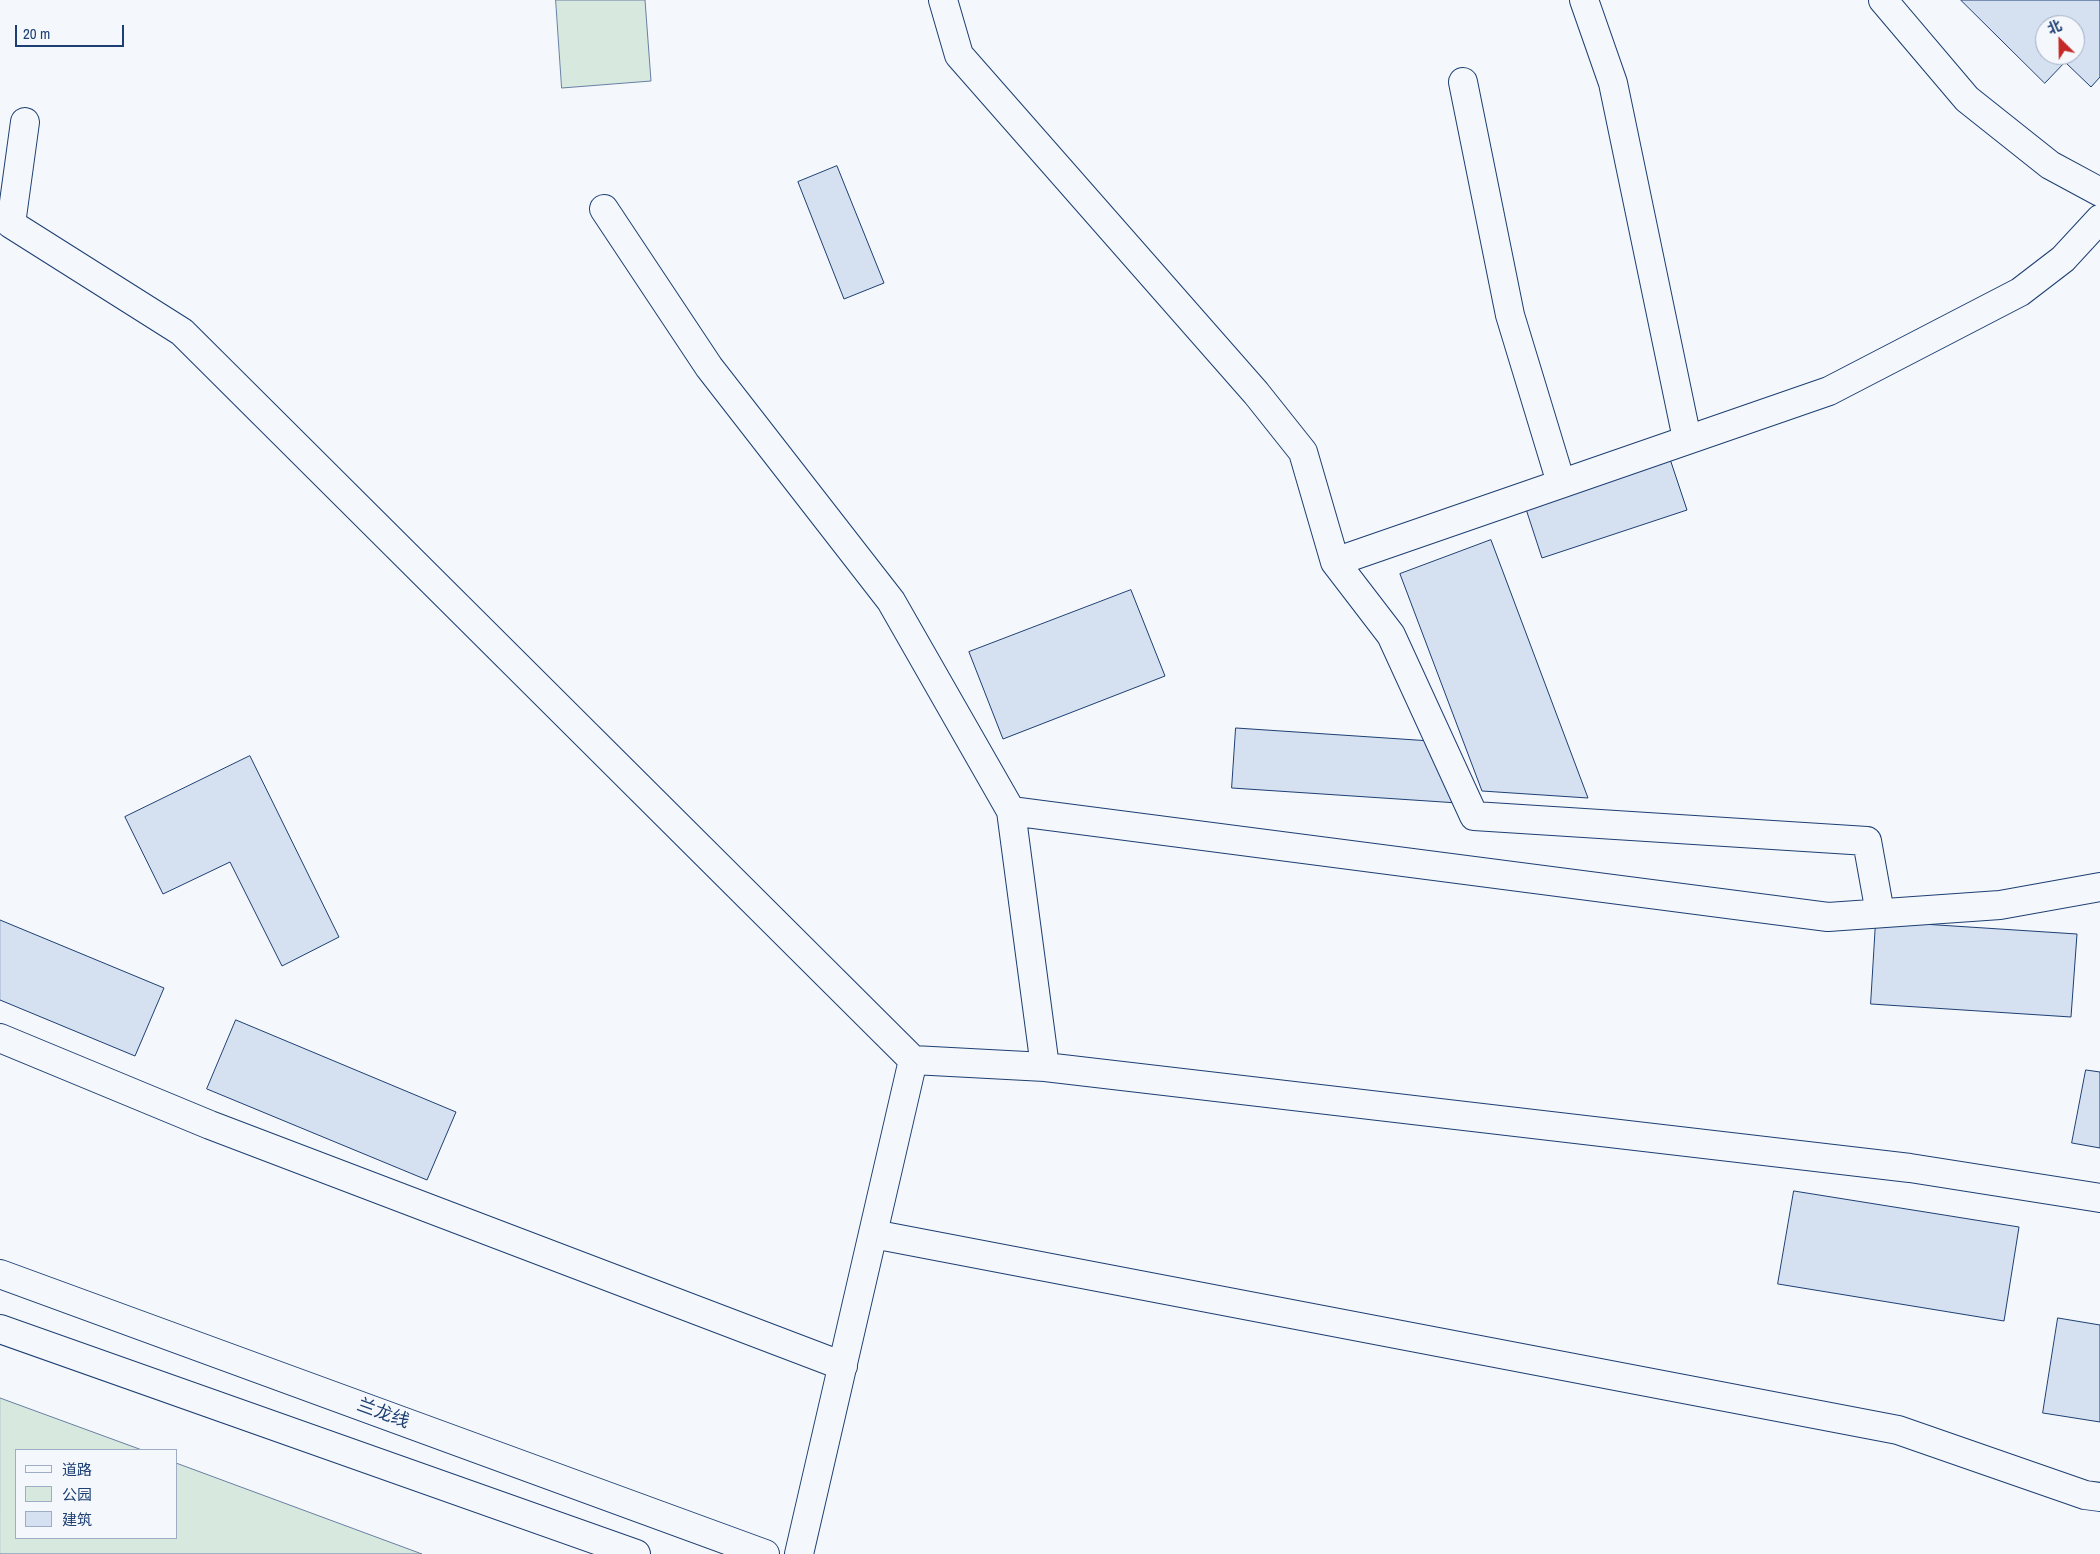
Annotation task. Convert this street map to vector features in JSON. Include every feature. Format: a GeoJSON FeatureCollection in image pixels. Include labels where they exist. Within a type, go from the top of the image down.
{"type":"FeatureCollection","features":[{"type":"Feature","properties":{"kind":"main road"},"geometry":{"type":"LineString","coordinates":[[943,0],[959,55],[1250,386],[1303,452],[1335,562],[1391,635],[1474,816],[1866,841],[1880,913]]}},
{"type":"Feature","properties":{"kind":"main road"},"geometry":{"type":"LineString","coordinates":[[1584,0],[1613,83],[1687,439]]}},
{"type":"Feature","properties":{"kind":"main road"},"geometry":{"type":"LineString","coordinates":[[1883,0],[1968,100],[2050,165],[2100,192]]}},
{"type":"Feature","properties":{"kind":"main road"},"geometry":{"type":"LineString","coordinates":[[1463,82],[1510,315],[1561,483]]}},
{"type":"Feature","properties":{"kind":"main road"},"geometry":{"type":"LineString","coordinates":[[25,122],[11,224],[182,332],[913,1060],[1045,1067],[1910,1168],[2100,1198]]}},
{"type":"Feature","properties":{"kind":"main road"},"geometry":{"type":"LineString","coordinates":[[604,209],[709,367],[891,601],[1011,811],[1045,1067]]}},
{"type":"Feature","properties":{"kind":"main road"},"geometry":{"type":"LineString","coordinates":[[1335,562],[1829,390],[2020,292],[2063,259],[2100,219]]}},
{"type":"Feature","properties":{"kind":"main road"},"geometry":{"type":"LineString","coordinates":[[1011,811],[1828,917],[2000,905],[2100,887]]}},
{"type":"Feature","properties":{"kind":"main road"},"geometry":{"type":"LineString","coordinates":[[0,1038],[220,1128],[843,1366]]}},
{"type":"Feature","properties":{"kind":"main road"},"geometry":{"type":"LineString","coordinates":[[799,1554],[913,1060]]}},
{"type":"Feature","properties":{"kind":"main road"},"geometry":{"type":"LineString","coordinates":[[873,1234],[1898,1430],[2085,1495],[2100,1496]]}},
{"type":"Feature","properties":{"kind":"main road","name":"兰龙线"},"geometry":{"type":"LineString","coordinates":[[0,1274],[765,1554]]}},
{"type":"Feature","properties":{"kind":"main road"},"geometry":{"type":"LineString","coordinates":[[0,1329],[636,1554]]}},
{"type":"Feature","properties":{"kind":"green space"},"geometry":{"type":"Polygon","coordinates":[[[556,0],[645,0],[651,81],[562,88],[556,0]]]}},
{"type":"Feature","properties":{"kind":"green space"},"geometry":{"type":"Polygon","coordinates":[[[0,1398],[139,1449],[15,1449],[15,1539],[178,1539],[178,1464],[422,1554],[0,1554],[0,1398]]]}},
{"type":"Feature","properties":{"kind":"building"},"geometry":{"type":"Polygon","coordinates":[[[1961,0],[2100,0],[2100,77],[2091,87],[2068,65],[2085,65],[2085,15],[2035,15],[2035,65],[2062,65],[2045,83],[1961,0]]]}},
{"type":"Feature","properties":{"kind":"building"},"geometry":{"type":"Polygon","coordinates":[[[837,166],[884,283],[844,299],[798,182],[837,166]]]}},
{"type":"Feature","properties":{"kind":"building"},"geometry":{"type":"Polygon","coordinates":[[[1670,459],[1687,510],[1542,558],[1525,506],[1670,459]]]}},
{"type":"Feature","properties":{"kind":"building"},"geometry":{"type":"Polygon","coordinates":[[[1491,540],[1588,798],[1482,791],[1400,574],[1491,540]]]}},
{"type":"Feature","properties":{"kind":"building"},"geometry":{"type":"Polygon","coordinates":[[[1131,590],[1165,676],[1003,739],[969,652],[1131,590]]]}},
{"type":"Feature","properties":{"kind":"building"},"geometry":{"type":"Polygon","coordinates":[[[1236,728],[1431,741],[1458,803],[1232,788],[1236,728]]]}},
{"type":"Feature","properties":{"kind":"building"},"geometry":{"type":"Polygon","coordinates":[[[250,756],[339,937],[282,966],[230,862],[163,894],[125,817],[250,756]]]}},
{"type":"Feature","properties":{"kind":"building"},"geometry":{"type":"Polygon","coordinates":[[[0,920],[164,988],[135,1056],[0,1000],[0,920]]]}},
{"type":"Feature","properties":{"kind":"building"},"geometry":{"type":"Polygon","coordinates":[[[1876,921],[2077,934],[2071,1017],[1871,1004],[1876,921]]]}},
{"type":"Feature","properties":{"kind":"building"},"geometry":{"type":"Polygon","coordinates":[[[236,1020],[456,1112],[427,1180],[207,1089],[236,1020]]]}},
{"type":"Feature","properties":{"kind":"building"},"geometry":{"type":"Polygon","coordinates":[[[2086,1070],[2100,1072],[2100,1148],[2072,1143],[2086,1070]]]}},
{"type":"Feature","properties":{"kind":"building"},"geometry":{"type":"Polygon","coordinates":[[[1794,1191],[2019,1227],[2004,1321],[1778,1284],[1794,1191]]]}},
{"type":"Feature","properties":{"kind":"building"},"geometry":{"type":"Polygon","coordinates":[[[2058,1318],[2100,1325],[2100,1422],[2043,1413],[2058,1318]]]}}]}
